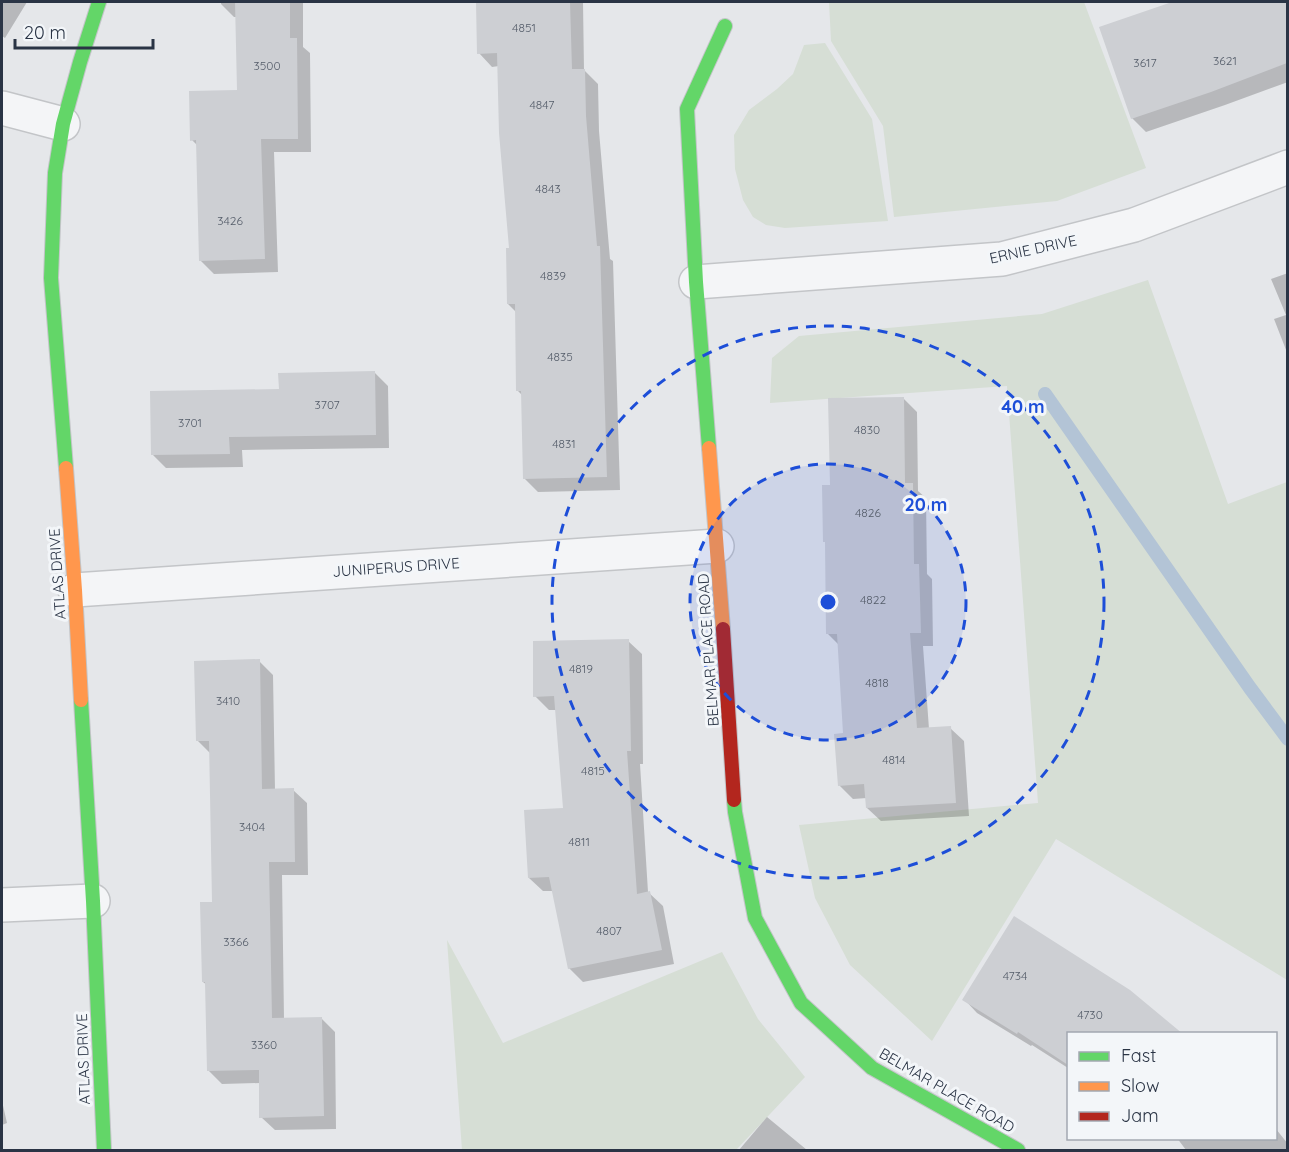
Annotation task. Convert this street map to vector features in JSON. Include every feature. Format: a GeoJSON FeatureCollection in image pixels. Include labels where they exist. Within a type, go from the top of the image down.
{"type":"FeatureCollection","features":[{"type":"Feature","properties":{"kind":"street","name":"ATLAS DRIVE"},"geometry":{"type":"LineString","coordinates":[[99,2],[63,124],[55,173],[51,278],[75,590],[93,901],[104,1150]]}},
{"type":"Feature","properties":{"kind":"street","name":"BELMAR PLACE ROAD"},"geometry":{"type":"LineString","coordinates":[[725,26],[687,109],[696,282],[735,812],[755,918],[801,1003],[872,1068],[1018,1150]]}},
{"type":"Feature","properties":{"kind":"street"},"geometry":{"type":"LineString","coordinates":[[2,108],[63,124]]}},
{"type":"Feature","properties":{"kind":"street","name":"ERNIE DRIVE"},"geometry":{"type":"LineString","coordinates":[[696,282],[1002,259],[1134,225],[1287,167]]}},
{"type":"Feature","properties":{"kind":"street","name":"JUNIPERUS DRIVE"},"geometry":{"type":"LineString","coordinates":[[75,590],[717,546]]}},
{"type":"Feature","properties":{"kind":"street"},"geometry":{"type":"LineString","coordinates":[[2,905],[93,901]]}},
{"type":"Feature","properties":{"kind":"shaded area"},"geometry":{"type":"Polygon","coordinates":[[[829,2],[1084,2],[1146,168],[1057,201],[894,217],[883,126],[831,41],[829,2]]]}},
{"type":"Feature","properties":{"kind":"shaded area"},"geometry":{"type":"Polygon","coordinates":[[[825,43],[872,119],[888,221],[785,228],[766,225],[753,217],[743,200],[735,169],[734,135],[749,110],[793,74],[804,45],[825,43]]]}},
{"type":"Feature","properties":{"kind":"shaded area"},"geometry":{"type":"Polygon","coordinates":[[[1148,280],[1228,504],[1287,482],[1287,980],[1056,839],[932,1041],[850,965],[815,898],[799,825],[1038,803],[1007,386],[770,403],[772,358],[799,336],[1042,314],[1148,280]]]}},
{"type":"Feature","properties":{"kind":"shaded area"},"geometry":{"type":"Polygon","coordinates":[[[447,940],[503,1043],[722,952],[758,1019],[805,1077],[736,1150],[462,1150],[447,940]]]}},
{"type":"Feature","properties":{"kind":"building"},"geometry":{"type":"Polygon","coordinates":[[[235,2],[290,2],[290,38],[297,38],[298,139],[261,139],[265,259],[199,261],[196,140],[190,141],[189,91],[237,90],[235,2]]]}},
{"type":"Feature","properties":{"kind":"building"},"geometry":{"type":"Polygon","coordinates":[[[476,2],[570,2],[572,69],[585,69],[586,116],[597,246],[600,246],[607,477],[523,479],[521,391],[516,391],[515,304],[507,304],[506,248],[509,248],[499,133],[497,53],[477,54],[476,2]]]}},
{"type":"Feature","properties":{"kind":"building"},"geometry":{"type":"Polygon","coordinates":[[[1172,2],[1287,2],[1287,63],[1131,119],[1099,27],[1172,2]]]}},
{"type":"Feature","properties":{"kind":"building"},"geometry":{"type":"Polygon","coordinates":[[[375,371],[376,435],[229,437],[230,454],[151,455],[150,391],[279,389],[278,373],[375,371]]]}},
{"type":"Feature","properties":{"kind":"building"},"geometry":{"type":"Polygon","coordinates":[[[904,397],[905,483],[913,483],[914,564],[919,564],[921,633],[910,633],[917,728],[951,726],[956,803],[866,808],[864,784],[838,786],[834,734],[843,733],[837,634],[826,634],[825,542],[823,542],[822,485],[830,485],[828,398],[904,397]]]}},
{"type":"Feature","properties":{"kind":"building"},"geometry":{"type":"Polygon","coordinates":[[[629,639],[631,751],[627,751],[637,894],[650,891],[662,950],[568,969],[549,877],[528,878],[524,810],[563,808],[554,696],[533,697],[533,641],[629,639]]]}},
{"type":"Feature","properties":{"kind":"building"},"geometry":{"type":"Polygon","coordinates":[[[260,659],[262,789],[294,788],[295,862],[269,862],[272,1018],[322,1017],[324,1116],[259,1118],[259,1070],[207,1071],[200,902],[212,902],[209,741],[196,741],[194,661],[260,659]]]}},
{"type":"Feature","properties":{"kind":"building"},"geometry":{"type":"Polygon","coordinates":[[[1014,916],[1130,990],[1181,1032],[1067,1032],[1067,1064],[1018,1032],[1017,1034],[962,1000],[1014,916]]]}},
{"type":"Feature","properties":{"kind":"waterway"},"geometry":{"type":"LineString","coordinates":[[1045,394],[1288,739]]}},
{"type":"Feature","properties":{"kind":"traffic: fast"},"geometry":{"type":"LineString","coordinates":[[66,468],[51,278],[55,173],[63,124],[99,2]]}},
{"type":"Feature","properties":{"kind":"traffic: fast"},"geometry":{"type":"LineString","coordinates":[[709,448],[696,282],[687,109],[725,26]]}},
{"type":"Feature","properties":{"kind":"traffic: fast"},"geometry":{"type":"LineString","coordinates":[[81,700],[104,1150]]}},
{"type":"Feature","properties":{"kind":"traffic: fast"},"geometry":{"type":"LineString","coordinates":[[734,800],[755,918],[801,1003],[872,1068],[1018,1150]]}},
{"type":"Feature","properties":{"kind":"traffic: slow"},"geometry":{"type":"LineString","coordinates":[[709,448],[723,629]]}},
{"type":"Feature","properties":{"kind":"traffic: slow"},"geometry":{"type":"LineString","coordinates":[[66,468],[81,700]]}},
{"type":"Feature","properties":{"kind":"traffic: jam"},"geometry":{"type":"LineString","coordinates":[[723,629],[734,800]]}}]}
